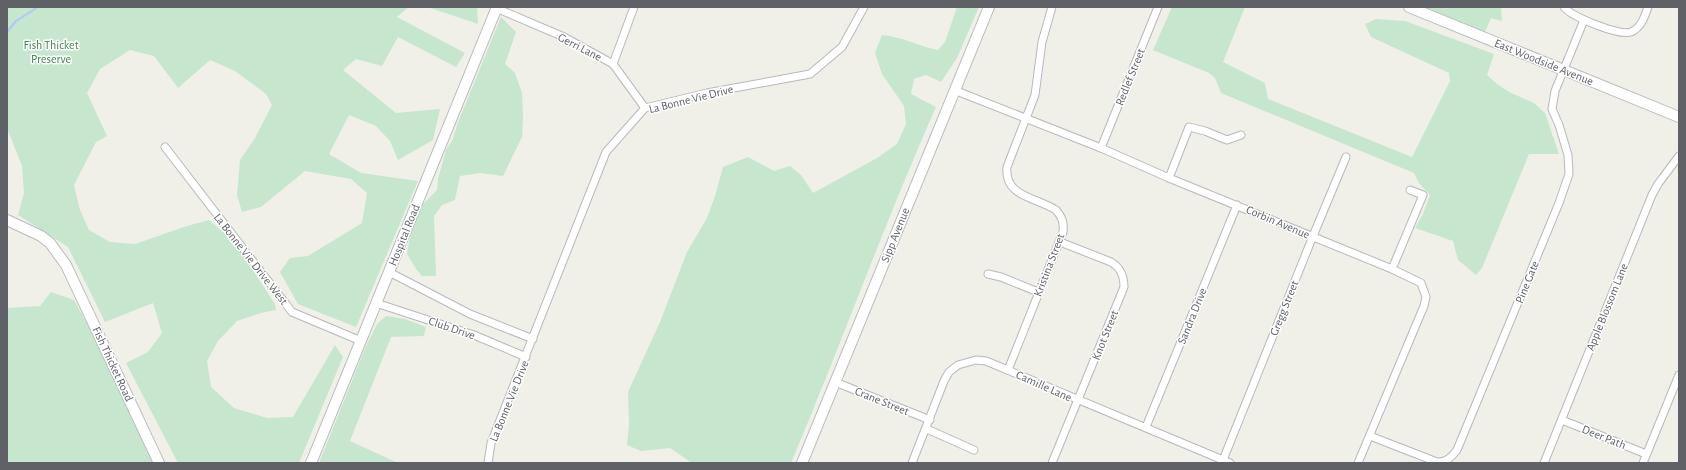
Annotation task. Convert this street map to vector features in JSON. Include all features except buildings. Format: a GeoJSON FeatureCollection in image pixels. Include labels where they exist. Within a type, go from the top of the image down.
{"type":"FeatureCollection","features":[{"type":"Feature","properties":{"kind":"street"},"geometry":{"type":"LineString","coordinates":[[614,64],[634,7]]}},
{"type":"Feature","properties":{"kind":"street","name":"La Bonne Vie Drive"},"geometry":{"type":"LineString","coordinates":[[488,463],[491,443],[606,152],[645,108],[707,93],[810,74],[842,47],[864,7]]}},
{"type":"Feature","properties":{"kind":"street","name":"Sipp Avenue"},"geometry":{"type":"LineString","coordinates":[[802,463],[989,7]]}},
{"type":"Feature","properties":{"kind":"street"},"geometry":{"type":"LineString","coordinates":[[1026,118],[1034,95],[1042,42],[1052,7]]}},
{"type":"Feature","properties":{"kind":"street","name":"Redlef Street"},"geometry":{"type":"LineString","coordinates":[[1101,148],[1158,7]]}},
{"type":"Feature","properties":{"kind":"street","name":"East Woodside Avenue"},"geometry":{"type":"LineString","coordinates":[[1410,7],[1679,117]]}},
{"type":"Feature","properties":{"kind":"street"},"geometry":{"type":"LineString","coordinates":[[1564,7],[1566,10],[1584,20],[1621,33],[1630,32],[1638,27],[1644,18],[1648,7]]}},
{"type":"Feature","properties":{"kind":"street","name":"Gerri Lane"},"geometry":{"type":"LineString","coordinates":[[497,8],[564,37],[614,64],[645,108]]}},
{"type":"Feature","properties":{"kind":"street","name":"Hospital Road"},"geometry":{"type":"LineString","coordinates":[[311,463],[497,8]]}},
{"type":"Feature","properties":{"kind":"street","name":"Pine Gate"},"geometry":{"type":"LineString","coordinates":[[1370,436],[1437,462],[1443,462],[1453,456],[1457,450],[1556,210],[1569,174],[1568,155],[1552,109],[1555,91],[1584,20]]}},
{"type":"Feature","properties":{"kind":"street","name":"Corbin Avenue"},"geometry":{"type":"LineString","coordinates":[[954,90],[1101,148],[1169,178],[1421,282],[1426,297],[1424,306],[1358,463]]}},
{"type":"Feature","properties":{"kind":"street","name":"Kristina Street"},"geometry":{"type":"LineString","coordinates":[[1008,370],[1038,292],[1060,242],[1064,222],[1061,215],[1049,205],[1015,190],[1009,184],[1006,175],[1007,167],[1026,118]]}},
{"type":"Feature","properties":{"kind":"street"},"geometry":{"type":"LineString","coordinates":[[1169,178],[1189,127],[1205,130],[1227,140],[1241,135]]}},
{"type":"Feature","properties":{"kind":"street","name":"La Bonne Vie Drive West"},"geometry":{"type":"LineString","coordinates":[[165,147],[292,312],[361,341]]}},
{"type":"Feature","properties":{"kind":"street","name":"Apple Blossom Lane"},"geometry":{"type":"LineString","coordinates":[[1544,463],[1652,195],[1658,184],[1679,156]]}},
{"type":"Feature","properties":{"kind":"street","name":"Gregg Street"},"geometry":{"type":"LineString","coordinates":[[1223,460],[1312,236],[1346,157]]}},
{"type":"Feature","properties":{"kind":"street"},"geometry":{"type":"LineString","coordinates":[[1392,269],[1423,195],[1410,190]]}},
{"type":"Feature","properties":{"kind":"street","name":"Sandra Drive"},"geometry":{"type":"LineString","coordinates":[[1146,427],[1237,205]]}},
{"type":"Feature","properties":{"kind":"street","name":"Fish Thicket Road"},"geometry":{"type":"LineString","coordinates":[[7,220],[46,239],[66,265],[159,463]]}},
{"type":"Feature","properties":{"kind":"street","name":"Knot Street"},"geometry":{"type":"LineString","coordinates":[[1052,463],[1124,287],[1124,279],[1121,271],[1111,262],[1060,242]]}},
{"type":"Feature","properties":{"kind":"street"},"geometry":{"type":"LineString","coordinates":[[389,272],[470,314],[533,339]]}},
{"type":"Feature","properties":{"kind":"street"},"geometry":{"type":"LineString","coordinates":[[988,274],[1002,277],[1038,292]]}},
{"type":"Feature","properties":{"kind":"street","name":"Club Drive"},"geometry":{"type":"LineString","coordinates":[[376,303],[474,335],[526,357]]}},
{"type":"Feature","properties":{"kind":"street","name":"Camille Lane"},"geometry":{"type":"LineString","coordinates":[[912,463],[944,381],[949,372],[958,365],[972,361],[981,361],[1008,370],[1078,401],[1146,427],[1230,463]]}},
{"type":"Feature","properties":{"kind":"street"},"geometry":{"type":"LineString","coordinates":[[1643,463],[1677,385],[1679,375]]}},
{"type":"Feature","properties":{"kind":"street","name":"Crane Street"},"geometry":{"type":"LineString","coordinates":[[835,382],[930,420]]}},
{"type":"Feature","properties":{"kind":"street","name":"Deer Path"},"geometry":{"type":"LineString","coordinates":[[1562,420],[1646,454]]}},
{"type":"Feature","properties":{"kind":"street"},"geometry":{"type":"LineString","coordinates":[[926,429],[974,450]]}},
{"type":"Feature","properties":{"kind":"green space","name":"Fish Thicket Preserve"},"geometry":{"type":"Polygon","coordinates":[[[7,7],[409,7],[397,17],[465,53],[456,67],[398,37],[382,66],[356,59],[343,70],[396,113],[440,109],[433,140],[398,160],[390,141],[376,126],[349,115],[329,154],[361,173],[418,181],[356,327],[298,304],[280,272],[290,258],[308,256],[362,223],[367,193],[351,179],[305,171],[261,207],[242,212],[237,195],[240,160],[255,138],[272,105],[266,94],[235,71],[210,60],[178,88],[154,56],[130,50],[100,69],[87,93],[107,136],[96,142],[74,185],[80,210],[89,230],[110,242],[135,244],[209,220],[234,241],[275,304],[276,310],[237,321],[218,341],[207,361],[211,387],[234,408],[267,418],[293,417],[335,345],[343,357],[299,463],[178,463],[126,363],[148,352],[162,333],[153,303],[105,322],[68,247],[18,215],[24,193],[22,166],[7,128],[7,7]]]}},
{"type":"Feature","properties":{"kind":"green space"},"geometry":{"type":"Polygon","coordinates":[[[427,7],[477,7],[478,24],[427,7]]]}},
{"type":"Feature","properties":{"kind":"green space"},"geometry":{"type":"Polygon","coordinates":[[[957,7],[979,7],[957,58],[941,82],[926,75],[914,79],[911,94],[936,107],[898,195],[791,463],[692,463],[670,448],[641,451],[627,445],[629,425],[628,392],[660,322],[687,252],[707,218],[723,167],[748,157],[774,171],[790,166],[801,175],[813,193],[877,158],[897,144],[906,124],[904,106],[882,74],[875,53],[882,35],[938,50],[945,42],[957,7]]]}},
{"type":"Feature","properties":{"kind":"green space"},"geometry":{"type":"Polygon","coordinates":[[[1172,7],[1245,7],[1223,62],[1265,83],[1268,99],[1412,157],[1450,81],[1449,73],[1371,37],[1365,24],[1376,19],[1405,21],[1494,54],[1487,75],[1509,92],[1534,103],[1545,113],[1559,154],[1529,154],[1482,268],[1476,275],[1458,260],[1453,241],[1415,228],[1423,214],[1430,195],[1419,183],[1414,173],[1221,93],[1215,78],[1209,73],[1153,50],[1172,7]]]}},
{"type":"Feature","properties":{"kind":"green space"},"geometry":{"type":"Polygon","coordinates":[[[1423,7],[1501,7],[1502,21],[1491,18],[1485,32],[1423,7]]]}},
{"type":"Feature","properties":{"kind":"green space"},"geometry":{"type":"Polygon","coordinates":[[[501,17],[516,32],[505,64],[515,73],[522,93],[522,137],[503,176],[480,173],[460,176],[455,200],[442,205],[434,216],[436,276],[422,276],[407,254],[413,217],[422,205],[437,190],[438,179],[446,150],[453,139],[457,125],[501,17]]]}},
{"type":"Feature","properties":{"kind":"green space"},"geometry":{"type":"Polygon","coordinates":[[[51,292],[74,300],[95,338],[154,463],[7,463],[7,308],[40,306],[51,292]]]}},
{"type":"Feature","properties":{"kind":"green space"},"geometry":{"type":"Polygon","coordinates":[[[386,316],[405,319],[426,327],[424,336],[391,337],[350,441],[398,463],[319,463],[366,346],[377,324],[386,316]]]}},
{"type":"Feature","properties":{"kind":"waterway"},"geometry":{"type":"LineString","coordinates":[[7,32],[16,21],[38,7]]}}]}
